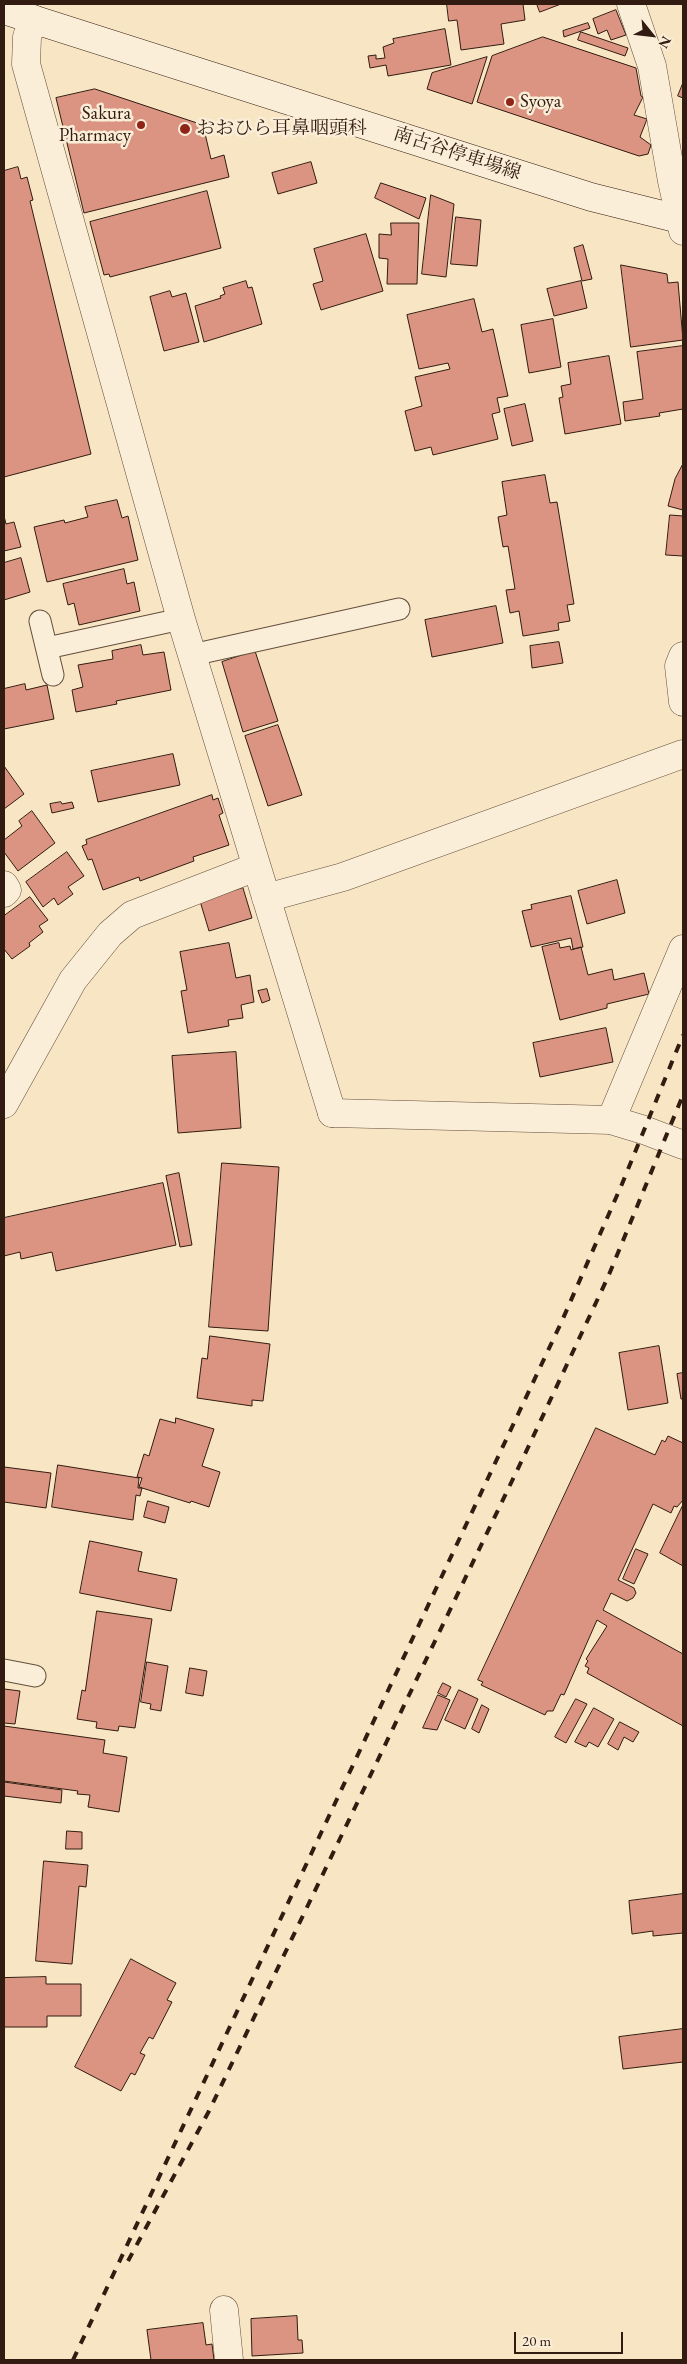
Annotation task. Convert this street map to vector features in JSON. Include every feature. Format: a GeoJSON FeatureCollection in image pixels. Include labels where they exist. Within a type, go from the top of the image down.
{"type":"FeatureCollection","features":[{"type":"Feature","properties":{"kind":"street"},"geometry":{"type":"LineString","coordinates":[[631,4],[652,66],[672,181],[683,224]]}},
{"type":"Feature","properties":{"kind":"street","name":"南古谷停車場線"},"geometry":{"type":"LineString","coordinates":[[4,10],[591,197],[683,224]]}},
{"type":"Feature","properties":{"kind":"street"},"geometry":{"type":"LineString","coordinates":[[32,19],[27,37],[26,64],[181,619],[332,1113],[611,1120],[683,1145]]}},
{"type":"Feature","properties":{"kind":"street"},"geometry":{"type":"LineString","coordinates":[[683,656],[679,666],[683,702]]}},
{"type":"Feature","properties":{"kind":"street"},"geometry":{"type":"LineString","coordinates":[[266,898],[343,877],[683,754]]}},
{"type":"Feature","properties":{"kind":"street"},"geometry":{"type":"LineString","coordinates":[[4,1104],[73,980],[110,934],[132,915],[256,867]]}},
{"type":"Feature","properties":{"kind":"street"},"geometry":{"type":"LineString","coordinates":[[4,885],[7,890],[4,893]]}},
{"type":"Feature","properties":{"kind":"street"},"geometry":{"type":"LineString","coordinates":[[611,1120],[683,950]]}},
{"type":"Feature","properties":{"kind":"street"},"geometry":{"type":"LineString","coordinates":[[224,2310],[229,2360]]}},
{"type":"Feature","properties":{"kind":"lane"},"geometry":{"type":"LineString","coordinates":[[192,655],[399,610]]}},
{"type":"Feature","properties":{"kind":"lane"},"geometry":{"type":"LineString","coordinates":[[47,648],[181,619]]}},
{"type":"Feature","properties":{"kind":"lane"},"geometry":{"type":"LineString","coordinates":[[40,621],[53,675]]}},
{"type":"Feature","properties":{"kind":"lane"},"geometry":{"type":"LineString","coordinates":[[4,1670],[35,1676]]}},
{"type":"Feature","properties":{"kind":"building"},"geometry":{"type":"Polygon","coordinates":[[[447,4],[523,4],[525,20],[501,24],[504,44],[461,50],[457,20],[449,21],[447,4]]]}},
{"type":"Feature","properties":{"kind":"building"},"geometry":{"type":"Polygon","coordinates":[[[537,4],[561,4],[540,12],[537,4]]]}},
{"type":"Feature","properties":{"kind":"building"},"geometry":{"type":"Polygon","coordinates":[[[616,10],[626,35],[611,40],[607,30],[598,34],[593,19],[616,10]]]}},
{"type":"Feature","properties":{"kind":"building"},"geometry":{"type":"Polygon","coordinates":[[[588,23],[590,28],[564,37],[563,31],[588,23]]]}},
{"type":"Feature","properties":{"kind":"building"},"geometry":{"type":"Polygon","coordinates":[[[445,29],[451,65],[388,76],[386,65],[370,68],[368,56],[376,55],[376,59],[385,58],[383,47],[394,43],[393,39],[445,29]]]}},
{"type":"Feature","properties":{"kind":"building"},"geometry":{"type":"Polygon","coordinates":[[[581,32],[628,48],[625,56],[578,40],[581,32]]]}},
{"type":"Feature","properties":{"kind":"building"},"geometry":{"type":"Polygon","coordinates":[[[543,37],[636,68],[641,96],[643,97],[634,115],[647,119],[640,137],[651,145],[648,154],[639,156],[477,102],[492,56],[543,37]]]}},
{"type":"Feature","properties":{"kind":"building"},"geometry":{"type":"Polygon","coordinates":[[[487,57],[472,104],[427,89],[432,73],[487,57]]]}},
{"type":"Feature","properties":{"kind":"building"},"geometry":{"type":"Polygon","coordinates":[[[683,83],[683,98],[678,96],[683,83]]]}},
{"type":"Feature","properties":{"kind":"building"},"geometry":{"type":"Polygon","coordinates":[[[95,89],[203,125],[211,159],[224,155],[229,177],[84,213],[56,98],[95,89]]]}},
{"type":"Feature","properties":{"kind":"building"},"geometry":{"type":"Polygon","coordinates":[[[311,162],[317,183],[278,194],[272,173],[311,162]]]}},
{"type":"Feature","properties":{"kind":"building"},"geometry":{"type":"Polygon","coordinates":[[[18,167],[21,179],[27,177],[33,200],[30,201],[91,454],[4,477],[4,171],[18,167]]]}},
{"type":"Feature","properties":{"kind":"building"},"geometry":{"type":"Polygon","coordinates":[[[381,183],[426,198],[419,219],[375,198],[381,183]]]}},
{"type":"Feature","properties":{"kind":"building"},"geometry":{"type":"Polygon","coordinates":[[[207,191],[221,248],[110,277],[109,274],[104,275],[90,222],[207,191]]]}},
{"type":"Feature","properties":{"kind":"building"},"geometry":{"type":"Polygon","coordinates":[[[431,195],[454,204],[446,277],[422,274],[431,195]]]}},
{"type":"Feature","properties":{"kind":"building"},"geometry":{"type":"Polygon","coordinates":[[[456,217],[481,220],[477,266],[451,264],[456,217]]]}},
{"type":"Feature","properties":{"kind":"building"},"geometry":{"type":"Polygon","coordinates":[[[391,223],[419,223],[417,284],[387,284],[388,259],[379,258],[379,234],[391,235],[391,223]]]}},
{"type":"Feature","properties":{"kind":"building"},"geometry":{"type":"Polygon","coordinates":[[[366,234],[383,291],[321,310],[313,284],[323,281],[314,249],[366,234]]]}},
{"type":"Feature","properties":{"kind":"building"},"geometry":{"type":"Polygon","coordinates":[[[583,245],[592,279],[582,281],[574,248],[583,245]]]}},
{"type":"Feature","properties":{"kind":"building"},"geometry":{"type":"Polygon","coordinates":[[[621,265],[667,274],[668,283],[678,282],[683,340],[631,347],[621,265]]]}},
{"type":"Feature","properties":{"kind":"building"},"geometry":{"type":"Polygon","coordinates":[[[246,281],[248,288],[252,287],[262,324],[204,342],[195,306],[221,298],[220,296],[225,294],[223,288],[246,281]]]}},
{"type":"Feature","properties":{"kind":"building"},"geometry":{"type":"Polygon","coordinates":[[[581,281],[587,308],[554,316],[547,289],[581,281]]]}},
{"type":"Feature","properties":{"kind":"building"},"geometry":{"type":"Polygon","coordinates":[[[170,291],[172,297],[186,293],[199,342],[164,351],[150,297],[170,291]]]}},
{"type":"Feature","properties":{"kind":"building"},"geometry":{"type":"Polygon","coordinates":[[[474,299],[482,332],[493,329],[508,396],[497,398],[500,412],[492,414],[498,439],[433,455],[431,447],[415,451],[405,411],[422,406],[415,377],[450,369],[448,363],[419,369],[407,315],[474,299]]]}},
{"type":"Feature","properties":{"kind":"building"},"geometry":{"type":"Polygon","coordinates":[[[553,319],[561,367],[529,373],[521,325],[553,319]]]}},
{"type":"Feature","properties":{"kind":"building"},"geometry":{"type":"Polygon","coordinates":[[[683,346],[683,409],[659,413],[660,416],[625,421],[623,402],[643,399],[637,352],[683,346]]]}},
{"type":"Feature","properties":{"kind":"building"},"geometry":{"type":"Polygon","coordinates":[[[609,356],[621,424],[565,434],[559,398],[563,397],[561,386],[571,384],[568,363],[609,356]]]}},
{"type":"Feature","properties":{"kind":"building"},"geometry":{"type":"Polygon","coordinates":[[[525,404],[533,441],[512,446],[504,409],[525,404]]]}},
{"type":"Feature","properties":{"kind":"building"},"geometry":{"type":"Polygon","coordinates":[[[683,464],[683,510],[668,506],[675,479],[683,464]]]}},
{"type":"Feature","properties":{"kind":"building"},"geometry":{"type":"Polygon","coordinates":[[[545,475],[550,503],[557,502],[574,604],[567,605],[570,621],[558,623],[559,630],[523,636],[519,611],[510,613],[506,590],[515,589],[508,546],[503,547],[498,517],[507,515],[502,482],[545,475]]]}},
{"type":"Feature","properties":{"kind":"building"},"geometry":{"type":"Polygon","coordinates":[[[117,500],[122,518],[128,516],[138,560],[47,582],[34,527],[64,520],[65,523],[88,517],[85,507],[117,500]]]}},
{"type":"Feature","properties":{"kind":"building"},"geometry":{"type":"Polygon","coordinates":[[[670,515],[683,516],[683,556],[666,555],[670,515]]]}},
{"type":"Feature","properties":{"kind":"building"},"geometry":{"type":"Polygon","coordinates":[[[4,516],[6,524],[14,522],[21,547],[4,551],[4,516]]]}},
{"type":"Feature","properties":{"kind":"building"},"geometry":{"type":"Polygon","coordinates":[[[21,558],[30,592],[4,600],[4,563],[21,558]]]}},
{"type":"Feature","properties":{"kind":"building"},"geometry":{"type":"Polygon","coordinates":[[[124,569],[127,584],[134,582],[140,611],[79,625],[74,603],[68,605],[63,584],[124,569]]]}},
{"type":"Feature","properties":{"kind":"building"},"geometry":{"type":"Polygon","coordinates":[[[496,606],[503,643],[432,657],[425,620],[496,606]]]}},
{"type":"Feature","properties":{"kind":"building"},"geometry":{"type":"Polygon","coordinates":[[[559,642],[563,663],[532,668],[530,646],[559,642]]]}},
{"type":"Feature","properties":{"kind":"building"},"geometry":{"type":"Polygon","coordinates":[[[141,645],[143,655],[164,652],[171,690],[116,701],[117,704],[76,712],[72,690],[83,687],[78,665],[113,659],[112,651],[141,645]]]}},
{"type":"Feature","properties":{"kind":"building"},"geometry":{"type":"Polygon","coordinates":[[[255,651],[278,721],[243,732],[222,662],[255,651]]]}},
{"type":"Feature","properties":{"kind":"building"},"geometry":{"type":"Polygon","coordinates":[[[25,684],[26,690],[47,685],[54,719],[4,729],[4,689],[25,684]]]}},
{"type":"Feature","properties":{"kind":"building"},"geometry":{"type":"Polygon","coordinates":[[[278,725],[302,795],[268,806],[245,736],[278,725]]]}},
{"type":"Feature","properties":{"kind":"building"},"geometry":{"type":"Polygon","coordinates":[[[173,754],[180,785],[98,802],[91,771],[173,754]]]}},
{"type":"Feature","properties":{"kind":"building"},"geometry":{"type":"Polygon","coordinates":[[[4,766],[24,794],[4,809],[4,766]]]}},
{"type":"Feature","properties":{"kind":"building"},"geometry":{"type":"Polygon","coordinates":[[[212,795],[213,800],[218,798],[223,813],[219,815],[229,845],[193,857],[194,861],[140,881],[139,877],[103,890],[92,859],[88,860],[82,846],[87,844],[86,840],[212,795]]]}},
{"type":"Feature","properties":{"kind":"building"},"geometry":{"type":"Polygon","coordinates":[[[61,802],[62,804],[72,802],[74,808],[52,813],[50,804],[61,802]]]}},
{"type":"Feature","properties":{"kind":"building"},"geometry":{"type":"Polygon","coordinates":[[[32,811],[55,843],[18,871],[4,852],[4,840],[22,826],[19,821],[32,811]]]}},
{"type":"Feature","properties":{"kind":"building"},"geometry":{"type":"Polygon","coordinates":[[[67,852],[84,876],[68,887],[73,894],[58,905],[54,898],[43,907],[26,882],[67,852]]]}},
{"type":"Feature","properties":{"kind":"building"},"geometry":{"type":"Polygon","coordinates":[[[617,880],[625,913],[587,924],[578,891],[617,880]]]}},
{"type":"Feature","properties":{"kind":"building"},"geometry":{"type":"Polygon","coordinates":[[[243,888],[252,918],[209,931],[200,901],[243,888]]]}},
{"type":"Feature","properties":{"kind":"building"},"geometry":{"type":"Polygon","coordinates":[[[571,896],[583,947],[573,949],[571,938],[531,947],[522,911],[532,909],[531,905],[571,896]]]}},
{"type":"Feature","properties":{"kind":"building"},"geometry":{"type":"Polygon","coordinates":[[[30,897],[48,920],[39,926],[43,932],[29,943],[30,946],[12,959],[4,949],[4,916],[30,897]]]}},
{"type":"Feature","properties":{"kind":"building"},"geometry":{"type":"Polygon","coordinates":[[[229,943],[236,978],[250,975],[254,1002],[241,1005],[243,1018],[228,1020],[229,1026],[188,1033],[181,991],[187,990],[180,952],[229,943]]]}},
{"type":"Feature","properties":{"kind":"building"},"geometry":{"type":"Polygon","coordinates":[[[559,943],[560,948],[570,946],[571,950],[581,947],[588,975],[612,969],[614,980],[644,973],[649,994],[607,1004],[607,1008],[560,1020],[542,947],[559,943]]]}},
{"type":"Feature","properties":{"kind":"building"},"geometry":{"type":"Polygon","coordinates":[[[267,989],[270,1000],[262,1003],[258,991],[267,989]]]}},
{"type":"Feature","properties":{"kind":"building"},"geometry":{"type":"Polygon","coordinates":[[[606,1028],[613,1062],[540,1077],[533,1043],[606,1028]]]}},
{"type":"Feature","properties":{"kind":"building"},"geometry":{"type":"Polygon","coordinates":[[[236,1052],[241,1128],[178,1133],[172,1056],[236,1052]]]}},
{"type":"Feature","properties":{"kind":"building"},"geometry":{"type":"Polygon","coordinates":[[[222,1163],[279,1167],[268,1331],[209,1327],[222,1163]]]}},
{"type":"Feature","properties":{"kind":"building"},"geometry":{"type":"Polygon","coordinates":[[[179,1173],[192,1245],[180,1247],[166,1176],[179,1173]]]}},
{"type":"Feature","properties":{"kind":"building"},"geometry":{"type":"Polygon","coordinates":[[[163,1183],[176,1245],[56,1271],[52,1252],[21,1259],[20,1252],[4,1256],[4,1218],[163,1183]]]}},
{"type":"Feature","properties":{"kind":"building"},"geometry":{"type":"Polygon","coordinates":[[[210,1336],[270,1344],[263,1401],[252,1400],[252,1406],[197,1398],[202,1358],[207,1359],[210,1336]]]}},
{"type":"Feature","properties":{"kind":"building"},"geometry":{"type":"Polygon","coordinates":[[[659,1346],[668,1403],[628,1410],[619,1353],[659,1346]]]}},
{"type":"Feature","properties":{"kind":"building"},"geometry":{"type":"Polygon","coordinates":[[[683,1373],[683,1399],[681,1399],[677,1374],[683,1373]]]}},
{"type":"Feature","properties":{"kind":"building"},"geometry":{"type":"Polygon","coordinates":[[[176,1418],[214,1429],[202,1466],[220,1472],[209,1507],[139,1487],[142,1478],[137,1477],[144,1454],[149,1456],[160,1419],[175,1423],[176,1418]]]}},
{"type":"Feature","properties":{"kind":"building"},"geometry":{"type":"Polygon","coordinates":[[[596,1428],[655,1455],[662,1440],[665,1442],[668,1436],[683,1443],[683,1500],[677,1507],[674,1506],[671,1513],[653,1504],[618,1580],[634,1588],[636,1593],[633,1598],[627,1601],[611,1593],[603,1610],[683,1654],[683,1726],[587,1673],[589,1668],[585,1666],[588,1661],[586,1659],[607,1626],[597,1620],[564,1695],[561,1694],[553,1711],[547,1711],[545,1715],[481,1685],[483,1682],[478,1680],[596,1428]]]}},
{"type":"Feature","properties":{"kind":"building"},"geometry":{"type":"Polygon","coordinates":[[[58,1465],[139,1478],[138,1488],[142,1488],[140,1496],[136,1495],[133,1520],[52,1507],[58,1465]]]}},
{"type":"Feature","properties":{"kind":"building"},"geometry":{"type":"Polygon","coordinates":[[[4,1467],[51,1473],[46,1508],[4,1502],[4,1467]]]}},
{"type":"Feature","properties":{"kind":"building"},"geometry":{"type":"Polygon","coordinates":[[[148,1501],[169,1507],[165,1523],[144,1517],[148,1501]]]}},
{"type":"Feature","properties":{"kind":"building"},"geometry":{"type":"Polygon","coordinates":[[[683,1505],[683,1566],[660,1553],[683,1505]]]}},
{"type":"Feature","properties":{"kind":"building"},"geometry":{"type":"Polygon","coordinates":[[[90,1541],[142,1552],[138,1571],[177,1579],[171,1611],[80,1593],[90,1541]]]}},
{"type":"Feature","properties":{"kind":"building"},"geometry":{"type":"Polygon","coordinates":[[[636,1549],[648,1554],[634,1584],[623,1579],[636,1549]]]}},
{"type":"Feature","properties":{"kind":"building"},"geometry":{"type":"Polygon","coordinates":[[[97,1611],[152,1619],[135,1728],[119,1726],[118,1731],[96,1728],[97,1722],[77,1719],[82,1690],[85,1691],[97,1611]]]}},
{"type":"Feature","properties":{"kind":"building"},"geometry":{"type":"Polygon","coordinates":[[[147,1662],[168,1666],[161,1711],[150,1709],[151,1704],[141,1702],[147,1662]]]}},
{"type":"Feature","properties":{"kind":"building"},"geometry":{"type":"Polygon","coordinates":[[[190,1668],[207,1671],[203,1696],[186,1693],[190,1668]]]}},
{"type":"Feature","properties":{"kind":"building"},"geometry":{"type":"Polygon","coordinates":[[[443,1683],[451,1687],[446,1697],[438,1693],[443,1683]]]}},
{"type":"Feature","properties":{"kind":"building"},"geometry":{"type":"Polygon","coordinates":[[[4,1689],[20,1691],[15,1724],[4,1723],[4,1689]]]}},
{"type":"Feature","properties":{"kind":"building"},"geometry":{"type":"Polygon","coordinates":[[[459,1690],[478,1699],[465,1729],[445,1720],[459,1690]]]}},
{"type":"Feature","properties":{"kind":"building"},"geometry":{"type":"Polygon","coordinates":[[[438,1695],[450,1700],[437,1730],[423,1728],[438,1695]]]}},
{"type":"Feature","properties":{"kind":"building"},"geometry":{"type":"Polygon","coordinates":[[[576,1699],[587,1704],[566,1743],[555,1737],[576,1699]]]}},
{"type":"Feature","properties":{"kind":"building"},"geometry":{"type":"Polygon","coordinates":[[[482,1705],[489,1709],[479,1733],[472,1729],[482,1705]]]}},
{"type":"Feature","properties":{"kind":"building"},"geometry":{"type":"Polygon","coordinates":[[[594,1708],[614,1719],[598,1747],[589,1742],[586,1747],[575,1742],[594,1708]]]}},
{"type":"Feature","properties":{"kind":"building"},"geometry":{"type":"Polygon","coordinates":[[[620,1722],[639,1732],[633,1742],[624,1737],[618,1750],[608,1744],[620,1722]]]}},
{"type":"Feature","properties":{"kind":"building"},"geometry":{"type":"Polygon","coordinates":[[[4,1726],[105,1740],[103,1753],[127,1757],[119,1812],[88,1807],[90,1795],[77,1794],[78,1791],[4,1781],[4,1726]]]}},
{"type":"Feature","properties":{"kind":"building"},"geometry":{"type":"Polygon","coordinates":[[[4,1782],[62,1790],[61,1803],[4,1796],[4,1782]]]}},
{"type":"Feature","properties":{"kind":"building"},"geometry":{"type":"Polygon","coordinates":[[[67,1831],[82,1832],[82,1849],[66,1849],[67,1831]]]}},
{"type":"Feature","properties":{"kind":"building"},"geometry":{"type":"Polygon","coordinates":[[[44,1861],[88,1865],[86,1887],[79,1886],[72,1964],[36,1961],[44,1861]]]}},
{"type":"Feature","properties":{"kind":"building"},"geometry":{"type":"Polygon","coordinates":[[[683,1894],[683,1933],[653,1936],[653,1931],[632,1934],[629,1901],[683,1894]]]}},
{"type":"Feature","properties":{"kind":"building"},"geometry":{"type":"Polygon","coordinates":[[[131,1959],[176,1983],[167,2000],[172,2002],[153,2039],[149,2037],[140,2053],[145,2055],[135,2075],[131,2073],[121,2091],[75,2067],[131,1959]]]}},
{"type":"Feature","properties":{"kind":"building"},"geometry":{"type":"Polygon","coordinates":[[[46,1977],[46,1984],[81,1984],[81,2016],[47,2016],[47,2027],[4,2027],[4,1978],[46,1977]]]}},
{"type":"Feature","properties":{"kind":"building"},"geometry":{"type":"Polygon","coordinates":[[[683,2029],[683,2062],[623,2069],[619,2037],[683,2029]]]}},
{"type":"Feature","properties":{"kind":"building"},"geometry":{"type":"Polygon","coordinates":[[[297,2316],[298,2340],[302,2340],[303,2353],[252,2356],[251,2319],[297,2316]]]}},
{"type":"Feature","properties":{"kind":"building"},"geometry":{"type":"Polygon","coordinates":[[[203,2323],[206,2345],[212,2344],[214,2360],[151,2360],[147,2330],[203,2323]]]}},
{"type":"Feature","properties":{"kind":"railway"},"geometry":{"type":"LineString","coordinates":[[73,2360],[561,1323],[622,1184],[683,1035]]}},
{"type":"Feature","properties":{"kind":"railway"},"geometry":{"type":"LineString","coordinates":[[128,2261],[209,2111],[524,1456],[608,1277],[683,1095]]}},
{"type":"Feature","properties":{"kind":"place","name":"Syoya"},"geometry":{"type":"Point","coordinates":[510,102]}},
{"type":"Feature","properties":{"kind":"place","name":"Sakura Pharmacy"},"geometry":{"type":"Point","coordinates":[141,125]}},
{"type":"Feature","properties":{"kind":"place","name":"おおひら耳鼻咽頭科"},"geometry":{"type":"Point","coordinates":[185,129]}}]}
